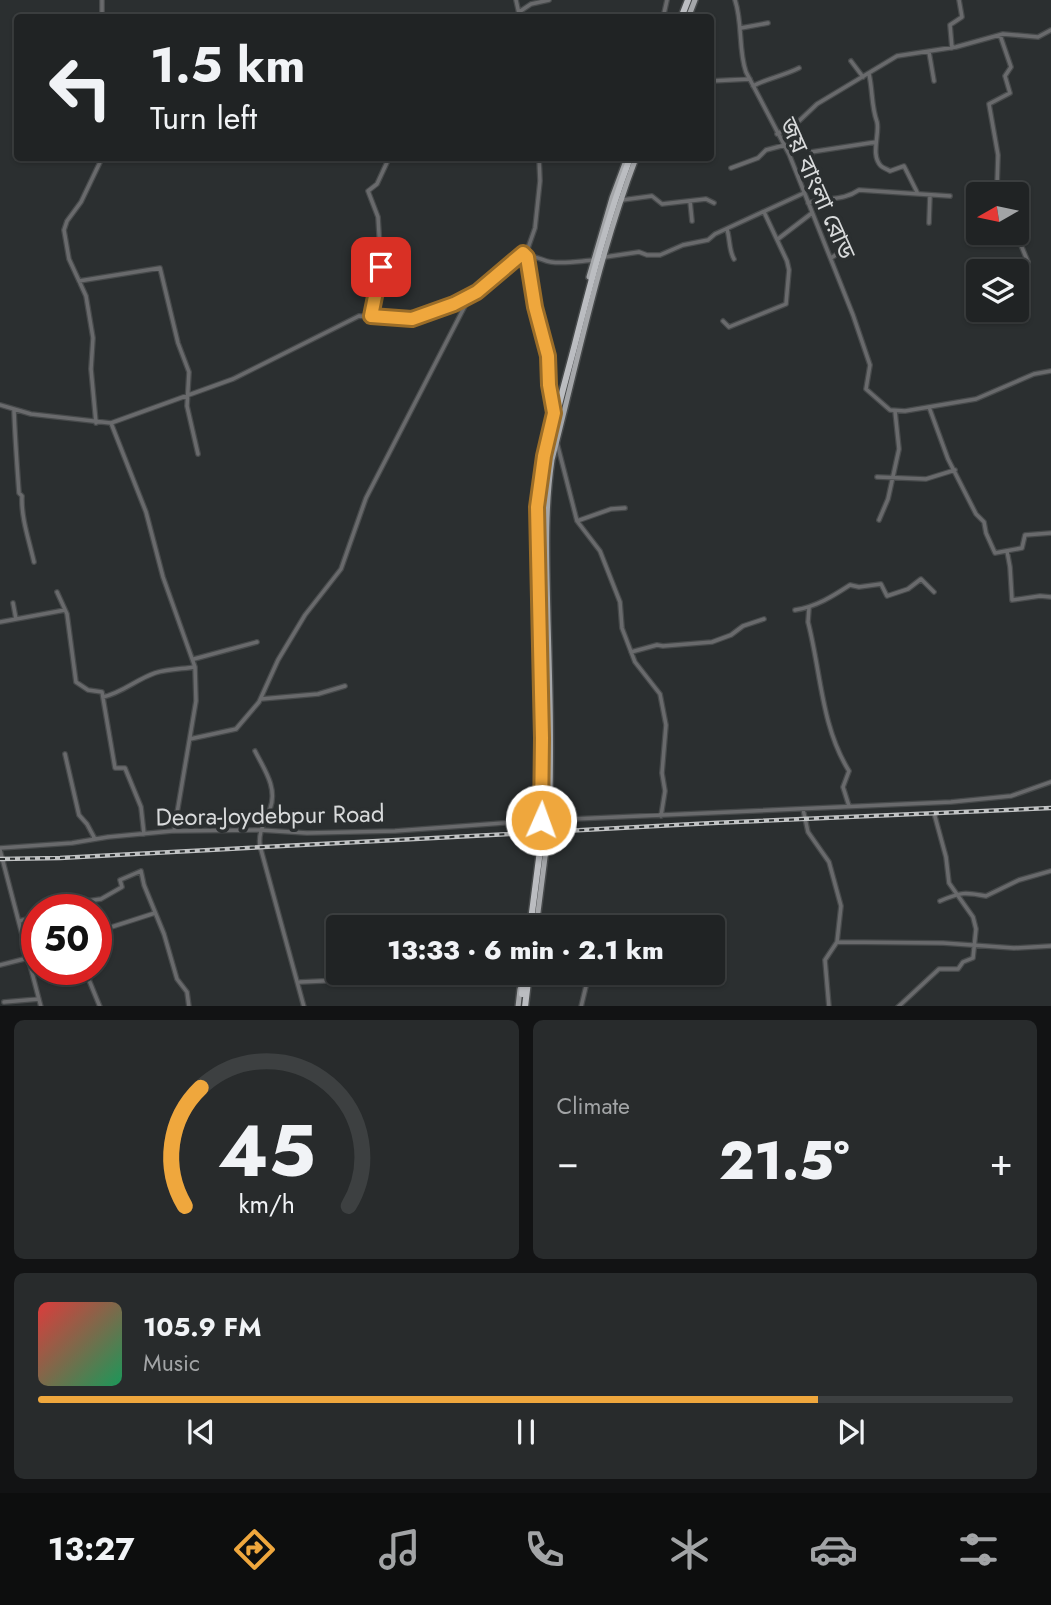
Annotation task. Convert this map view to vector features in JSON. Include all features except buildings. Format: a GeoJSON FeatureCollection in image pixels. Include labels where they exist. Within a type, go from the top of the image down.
{"type":"FeatureCollection","features":[{"type":"Feature","properties":{"kind":"highway"},"geometry":{"type":"LineString","coordinates":[[534,915],[544,835],[548,734],[543,519],[546,479],[605,244],[631,161]]}},
{"type":"Feature","properties":{"kind":"highway"},"geometry":{"type":"LineString","coordinates":[[523,1006],[525,985]]}},
{"type":"Feature","properties":{"kind":"main road"},"geometry":{"type":"LineString","coordinates":[[534,915],[545,819],[551,734],[546,506],[552,460],[603,258],[631,161]]}},
{"type":"Feature","properties":{"kind":"main road"},"geometry":{"type":"LineString","coordinates":[[545,819],[537,507],[544,456],[594,260],[631,161]]}},
{"type":"Feature","properties":{"kind":"street"},"geometry":{"type":"LineString","coordinates":[[516,0],[519,12],[531,4],[549,0]]}},
{"type":"Feature","properties":{"kind":"street","name":"জয় বাংলা রোড"},"geometry":{"type":"LineString","coordinates":[[735,0],[741,28],[743,62],[777,134],[785,145],[831,258],[870,365],[866,389],[885,407],[895,411]]}},
{"type":"Feature","properties":{"kind":"street"},"geometry":{"type":"LineString","coordinates":[[952,48],[950,25],[962,17],[959,0]]}},
{"type":"Feature","properties":{"kind":"street"},"geometry":{"type":"LineString","coordinates":[[741,28],[768,23]]}},
{"type":"Feature","properties":{"kind":"street"},"geometry":{"type":"LineString","coordinates":[[777,134],[799,121],[817,104],[897,56],[952,48],[1000,35],[1038,37],[1051,30]]}},
{"type":"Feature","properties":{"kind":"street"},"geometry":{"type":"LineString","coordinates":[[997,182],[998,155],[989,106],[991,101],[1010,93],[1005,76],[1011,67],[1000,35]]}},
{"type":"Feature","properties":{"kind":"street"},"geometry":{"type":"LineString","coordinates":[[929,51],[934,81]]}},
{"type":"Feature","properties":{"kind":"street"},"geometry":{"type":"LineString","coordinates":[[851,61],[863,77]]}},
{"type":"Feature","properties":{"kind":"street"},"geometry":{"type":"LineString","coordinates":[[753,86],[799,68]]}},
{"type":"Feature","properties":{"kind":"street"},"geometry":{"type":"LineString","coordinates":[[869,74],[874,94],[873,114],[877,124],[876,142],[881,166],[891,171],[904,166],[916,192]]}},
{"type":"Feature","properties":{"kind":"street"},"geometry":{"type":"LineString","coordinates":[[714,81],[750,79]]}},
{"type":"Feature","properties":{"kind":"street"},"geometry":{"type":"LineString","coordinates":[[805,162],[812,161],[811,152],[876,142]]}},
{"type":"Feature","properties":{"kind":"street"},"geometry":{"type":"LineString","coordinates":[[731,168],[758,158],[766,150],[785,145]]}},
{"type":"Feature","properties":{"kind":"street"},"geometry":{"type":"LineString","coordinates":[[96,423],[91,369],[93,338],[86,296],[69,259],[64,230],[101,161]]}},
{"type":"Feature","properties":{"kind":"street"},"geometry":{"type":"LineString","coordinates":[[371,316],[381,267],[378,217],[368,191],[377,184],[388,161]]}},
{"type":"Feature","properties":{"kind":"street"},"geometry":{"type":"LineString","coordinates":[[0,405],[14,410],[111,423],[233,379],[359,316],[412,319],[469,298],[525,255],[535,228],[539,161]]}},
{"type":"Feature","properties":{"kind":"street"},"geometry":{"type":"LineString","coordinates":[[808,203],[822,199],[848,198],[859,190],[950,196]]}},
{"type":"Feature","properties":{"kind":"street"},"geometry":{"type":"LineString","coordinates":[[603,258],[639,252],[660,255],[683,245],[708,240],[715,234],[804,194]]}},
{"type":"Feature","properties":{"kind":"street"},"geometry":{"type":"LineString","coordinates":[[929,223],[930,195]]}},
{"type":"Feature","properties":{"kind":"street"},"geometry":{"type":"LineString","coordinates":[[620,200],[652,196],[662,204],[706,199],[714,202]]}},
{"type":"Feature","properties":{"kind":"street"},"geometry":{"type":"LineString","coordinates":[[690,201],[692,221]]}},
{"type":"Feature","properties":{"kind":"street"},"geometry":{"type":"LineString","coordinates":[[723,321],[729,327],[786,304],[789,270],[778,239],[764,212]]}},
{"type":"Feature","properties":{"kind":"street"},"geometry":{"type":"LineString","coordinates":[[778,239],[812,212]]}},
{"type":"Feature","properties":{"kind":"street"},"geometry":{"type":"LineString","coordinates":[[727,229],[731,243],[730,253],[734,259]]}},
{"type":"Feature","properties":{"kind":"street"},"geometry":{"type":"LineString","coordinates":[[831,258],[845,249]]}},
{"type":"Feature","properties":{"kind":"street"},"geometry":{"type":"LineString","coordinates":[[525,255],[547,262],[594,260]]}},
{"type":"Feature","properties":{"kind":"street"},"geometry":{"type":"LineString","coordinates":[[525,255],[548,356],[554,413]]}},
{"type":"Feature","properties":{"kind":"street"},"geometry":{"type":"LineString","coordinates":[[79,281],[160,268],[178,343],[189,372],[188,412],[198,454]]}},
{"type":"Feature","properties":{"kind":"street"},"geometry":{"type":"LineString","coordinates":[[190,739],[236,729],[261,699],[278,660],[305,615],[341,569],[366,498],[469,298]]}},
{"type":"Feature","properties":{"kind":"street"},"geometry":{"type":"LineString","coordinates":[[878,520],[888,499],[899,442],[895,411],[976,399],[1034,374],[1051,370]]}},
{"type":"Feature","properties":{"kind":"street"},"geometry":{"type":"LineString","coordinates":[[929,407],[948,459],[976,514],[984,522],[995,553],[1023,547],[1025,535],[1051,533]]}},
{"type":"Feature","properties":{"kind":"street"},"geometry":{"type":"LineString","coordinates":[[14,410],[18,455],[15,466],[19,493],[22,496],[21,513],[26,522],[34,562]]}},
{"type":"Feature","properties":{"kind":"street"},"geometry":{"type":"LineString","coordinates":[[111,423],[146,512],[163,577],[194,659],[197,690],[174,831]]}},
{"type":"Feature","properties":{"kind":"street"},"geometry":{"type":"LineString","coordinates":[[557,441],[577,521],[600,551],[620,602],[622,628],[631,652],[642,672],[659,692],[666,725],[662,773],[665,791],[661,816]]}},
{"type":"Feature","properties":{"kind":"street"},"geometry":{"type":"LineString","coordinates":[[877,477],[926,479],[954,470]]}},
{"type":"Feature","properties":{"kind":"street"},"geometry":{"type":"LineString","coordinates":[[577,521],[611,509],[625,508]]}},
{"type":"Feature","properties":{"kind":"street"},"geometry":{"type":"LineString","coordinates":[[1007,551],[1012,600],[1051,597]]}},
{"type":"Feature","properties":{"kind":"street"},"geometry":{"type":"LineString","coordinates":[[795,610],[809,608],[827,600],[850,584],[859,587],[881,584],[887,596],[908,589],[921,579],[934,592]]}},
{"type":"Feature","properties":{"kind":"street"},"geometry":{"type":"LineString","coordinates":[[57,592],[65,611],[76,682],[88,690],[101,691],[115,768],[125,768],[141,807],[144,834]]}},
{"type":"Feature","properties":{"kind":"street"},"geometry":{"type":"LineString","coordinates":[[13,603],[16,619]]}},
{"type":"Feature","properties":{"kind":"street"},"geometry":{"type":"LineString","coordinates":[[809,608],[808,622],[824,711],[849,771],[843,787],[849,806]]}},
{"type":"Feature","properties":{"kind":"street"},"geometry":{"type":"LineString","coordinates":[[0,622],[65,611]]}},
{"type":"Feature","properties":{"kind":"street"},"geometry":{"type":"LineString","coordinates":[[631,652],[657,645],[712,642],[764,619]]}},
{"type":"Feature","properties":{"kind":"street"},"geometry":{"type":"LineString","coordinates":[[194,659],[257,642]]}},
{"type":"Feature","properties":{"kind":"street"},"geometry":{"type":"LineString","coordinates":[[103,697],[114,695],[158,672],[195,667]]}},
{"type":"Feature","properties":{"kind":"street"},"geometry":{"type":"LineString","coordinates":[[261,699],[318,694],[345,686]]}},
{"type":"Feature","properties":{"kind":"street"},"geometry":{"type":"LineString","coordinates":[[255,751],[267,773],[273,796],[270,810],[260,830],[260,844],[304,1006]]}},
{"type":"Feature","properties":{"kind":"street"},"geometry":{"type":"LineString","coordinates":[[65,754],[79,815],[95,839]]}},
{"type":"Feature","properties":{"kind":"street","name":"Deora-Joydebpur Road"},"geometry":{"type":"LineString","coordinates":[[0,849],[174,831],[395,831],[545,819],[942,802],[1003,797],[1023,793],[1051,782]]}},
{"type":"Feature","properties":{"kind":"street"},"geometry":{"type":"LineString","coordinates":[[803,808],[807,831],[829,862],[841,910],[837,942],[825,957],[829,1006]]}},
{"type":"Feature","properties":{"kind":"street"},"geometry":{"type":"LineString","coordinates":[[898,1006],[939,969],[958,969],[963,962],[973,958],[976,929],[972,917],[949,883],[946,857],[934,813]]}},
{"type":"Feature","properties":{"kind":"street"},"geometry":{"type":"LineString","coordinates":[[0,849],[21,929]]}},
{"type":"Feature","properties":{"kind":"street"},"geometry":{"type":"LineString","coordinates":[[112,894],[122,887],[120,880],[141,871],[177,979],[187,992],[189,1006]]}},
{"type":"Feature","properties":{"kind":"street"},"geometry":{"type":"LineString","coordinates":[[940,901],[958,894],[974,892],[986,896],[1019,880],[1051,871]]}},
{"type":"Feature","properties":{"kind":"street"},"geometry":{"type":"LineString","coordinates":[[112,927],[155,913]]}},
{"type":"Feature","properties":{"kind":"street"},"geometry":{"type":"LineString","coordinates":[[837,942],[1014,948],[1051,946]]}},
{"type":"Feature","properties":{"kind":"street"},"geometry":{"type":"LineString","coordinates":[[0,965],[21,960]]}},
{"type":"Feature","properties":{"kind":"street"},"geometry":{"type":"LineString","coordinates":[[299,982],[326,981]]}},
{"type":"Feature","properties":{"kind":"street"},"geometry":{"type":"LineString","coordinates":[[35,985],[41,1006]]}},
{"type":"Feature","properties":{"kind":"street"},"geometry":{"type":"LineString","coordinates":[[91,985],[100,1006]]}},
{"type":"Feature","properties":{"kind":"street"},"geometry":{"type":"LineString","coordinates":[[581,1006],[586,985]]}},
{"type":"Feature","properties":{"kind":"street"},"geometry":{"type":"LineString","coordinates":[[5,1002],[39,999]]}},
{"type":"Feature","properties":{"kind":"railway"},"geometry":{"type":"LineString","coordinates":[[0,859],[1051,808]]}},
{"type":"Feature","properties":{"kind":"route"},"geometry":{"type":"LineString","coordinates":[[381,267],[371,316],[405,320],[469,298],[523,253],[527,257],[535,307],[548,356],[554,413],[540,478],[537,507],[541,820]]}}]}
